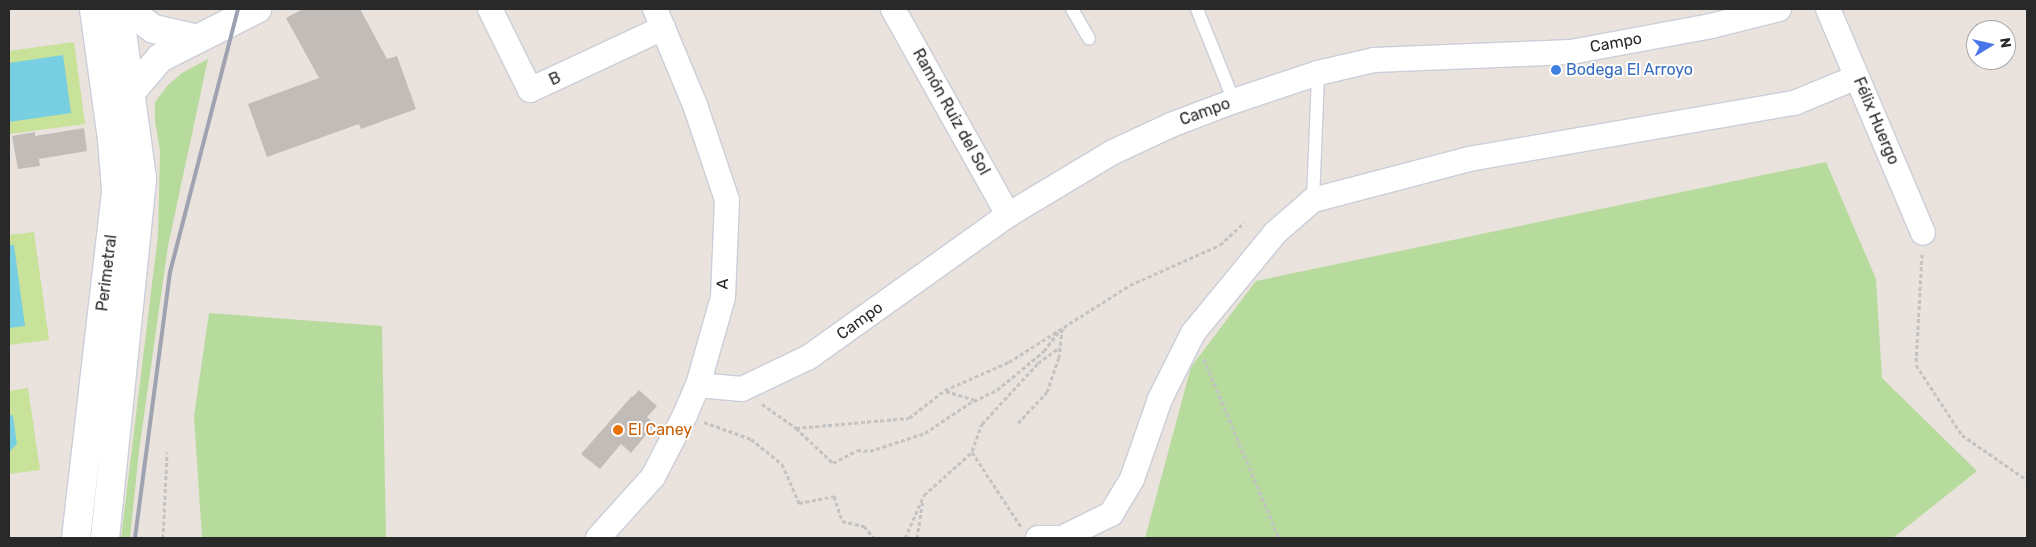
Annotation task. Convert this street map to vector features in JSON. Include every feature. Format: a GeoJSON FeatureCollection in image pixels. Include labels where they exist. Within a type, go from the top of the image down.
{"type":"FeatureCollection","features":[{"type":"Feature","properties":{"kind":"main road","name":"Perimetral"},"geometry":{"type":"LineString","coordinates":[[105,538],[142,178],[119,9]]}},
{"type":"Feature","properties":{"kind":"main road"},"geometry":{"type":"LineString","coordinates":[[126,9],[154,29],[198,39]]}},
{"type":"Feature","properties":{"kind":"main road"},"geometry":{"type":"LineString","coordinates":[[112,139],[131,92],[160,58],[257,9]]}},
{"type":"Feature","properties":{"kind":"main road","name":"Perimetral"},"geometry":{"type":"LineString","coordinates":[[76,538],[116,190],[112,139],[95,16]]}},
{"type":"Feature","properties":{"kind":"main road"},"geometry":{"type":"LineString","coordinates":[[95,16],[126,54],[160,58]]}},
{"type":"Feature","properties":{"kind":"street","name":"B"},"geometry":{"type":"LineString","coordinates":[[490,9],[530,90],[659,18]]}},
{"type":"Feature","properties":{"kind":"street","name":"Ramón Ruiz del Sol"},"geometry":{"type":"LineString","coordinates":[[893,9],[1008,215]]}},
{"type":"Feature","properties":{"kind":"street","name":"Campo"},"geometry":{"type":"LineString","coordinates":[[742,389],[809,358],[1008,215],[1112,153],[1171,125],[1234,101],[1318,73],[1374,60],[1571,52],[1712,26],[1779,9]]}},
{"type":"Feature","properties":{"kind":"street","name":"Félix Huergo"},"geometry":{"type":"LineString","coordinates":[[1828,9],[1923,233]]}},
{"type":"Feature","properties":{"kind":"street","name":"A"},"geometry":{"type":"LineString","coordinates":[[598,538],[652,477],[685,416],[698,385],[723,297],[727,200],[696,104],[659,18]]}},
{"type":"Feature","properties":{"kind":"street"},"geometry":{"type":"LineString","coordinates":[[1031,534],[1062,538],[1111,514],[1132,480],[1160,399],[1194,333],[1275,233],[1313,200],[1470,159],[1794,103],[1858,77]]}},
{"type":"Feature","properties":{"kind":"street"},"geometry":{"type":"LineString","coordinates":[[698,385],[742,389]]}},
{"type":"Feature","properties":{"kind":"lane"},"geometry":{"type":"LineString","coordinates":[[1072,9],[1089,39]]}},
{"type":"Feature","properties":{"kind":"lane"},"geometry":{"type":"LineString","coordinates":[[1197,9],[1234,101]]}},
{"type":"Feature","properties":{"kind":"lane"},"geometry":{"type":"LineString","coordinates":[[1313,200],[1318,73]]}},
{"type":"Feature","properties":{"kind":"path"},"geometry":{"type":"LineString","coordinates":[[796,428],[909,418],[946,390],[1009,362],[1130,285],[1220,245],[1244,223]]}},
{"type":"Feature","properties":{"kind":"path"},"geometry":{"type":"LineString","coordinates":[[1923,233],[1916,365],[1962,435],[2027,480]]}},
{"type":"Feature","properties":{"kind":"path"},"geometry":{"type":"LineString","coordinates":[[742,389],[796,428],[833,463],[857,450],[870,451],[925,433],[977,400],[997,390],[1044,350],[1062,328]]}},
{"type":"Feature","properties":{"kind":"path"},"geometry":{"type":"LineString","coordinates":[[1018,423],[1047,392],[1059,358],[1062,328]]}},
{"type":"Feature","properties":{"kind":"path"},"geometry":{"type":"LineString","coordinates":[[1194,333],[1279,538]]}},
{"type":"Feature","properties":{"kind":"path"},"geometry":{"type":"LineString","coordinates":[[905,538],[924,495],[972,452],[982,424],[1038,363],[1060,347]]}},
{"type":"Feature","properties":{"kind":"path"},"geometry":{"type":"LineString","coordinates":[[946,390],[977,400]]}},
{"type":"Feature","properties":{"kind":"path"},"geometry":{"type":"LineString","coordinates":[[685,416],[751,439],[782,464],[799,503],[834,496],[842,521],[864,526],[874,538]]}},
{"type":"Feature","properties":{"kind":"path"},"geometry":{"type":"LineString","coordinates":[[163,538],[167,452]]}},
{"type":"Feature","properties":{"kind":"path"},"geometry":{"type":"LineString","coordinates":[[972,452],[1031,534]]}},
{"type":"Feature","properties":{"kind":"path"},"geometry":{"type":"LineString","coordinates":[[917,538],[924,495]]}},
{"type":"Feature","properties":{"kind":"green space"},"geometry":{"type":"Polygon","coordinates":[[[74,42],[85,124],[9,134],[9,51],[74,42]]]}},
{"type":"Feature","properties":{"kind":"green space"},"geometry":{"type":"Polygon","coordinates":[[[208,59],[168,246],[139,451],[130,538],[121,538],[158,235],[160,151],[155,121],[155,102],[168,85],[182,73],[208,59]]]}},
{"type":"Feature","properties":{"kind":"green space"},"geometry":{"type":"Polygon","coordinates":[[[1826,162],[1876,279],[1882,378],[1977,471],[1893,538],[1145,538],[1191,367],[1256,281],[1826,162]]]}},
{"type":"Feature","properties":{"kind":"green space"},"geometry":{"type":"Polygon","coordinates":[[[34,232],[49,340],[9,345],[9,235],[34,232]]]}},
{"type":"Feature","properties":{"kind":"green space"},"geometry":{"type":"Polygon","coordinates":[[[209,313],[382,326],[386,537],[202,538],[194,416],[209,313]]]}},
{"type":"Feature","properties":{"kind":"green space"},"geometry":{"type":"Polygon","coordinates":[[[28,388],[40,470],[9,474],[9,391],[28,388]]]}},
{"type":"Feature","properties":{"kind":"water"},"geometry":{"type":"Polygon","coordinates":[[[63,55],[71,113],[9,122],[9,63],[63,55]]]}},
{"type":"Feature","properties":{"kind":"water"},"geometry":{"type":"Polygon","coordinates":[[[9,245],[14,245],[25,326],[9,328],[9,245]]]}},
{"type":"Feature","properties":{"kind":"water"},"geometry":{"type":"Polygon","coordinates":[[[9,414],[13,416],[17,444],[9,452],[9,414]]]}},
{"type":"Feature","properties":{"kind":"building"},"geometry":{"type":"Polygon","coordinates":[[[303,9],[360,9],[387,59],[397,56],[416,109],[361,129],[359,124],[267,157],[248,104],[319,78],[286,18],[303,9]]]}},
{"type":"Feature","properties":{"kind":"building"},"geometry":{"type":"Polygon","coordinates":[[[84,128],[87,151],[39,159],[40,166],[18,169],[12,136],[35,132],[35,136],[84,128]]]}},
{"type":"Feature","properties":{"kind":"building","name":"El Caney"},"geometry":{"type":"Polygon","coordinates":[[[639,390],[657,406],[647,417],[655,424],[631,453],[621,444],[600,469],[581,454],[639,390]]]}},
{"type":"Feature","properties":{"kind":"railway"},"geometry":{"type":"LineString","coordinates":[[135,538],[170,272],[238,9]]}},
{"type":"Feature","properties":{"kind":"place","name":"Bodega El Arroyo"},"geometry":{"type":"Point","coordinates":[1556,70]}},
{"type":"Feature","properties":{"kind":"place","name":"El Caney"},"geometry":{"type":"Point","coordinates":[618,430]}}]}
